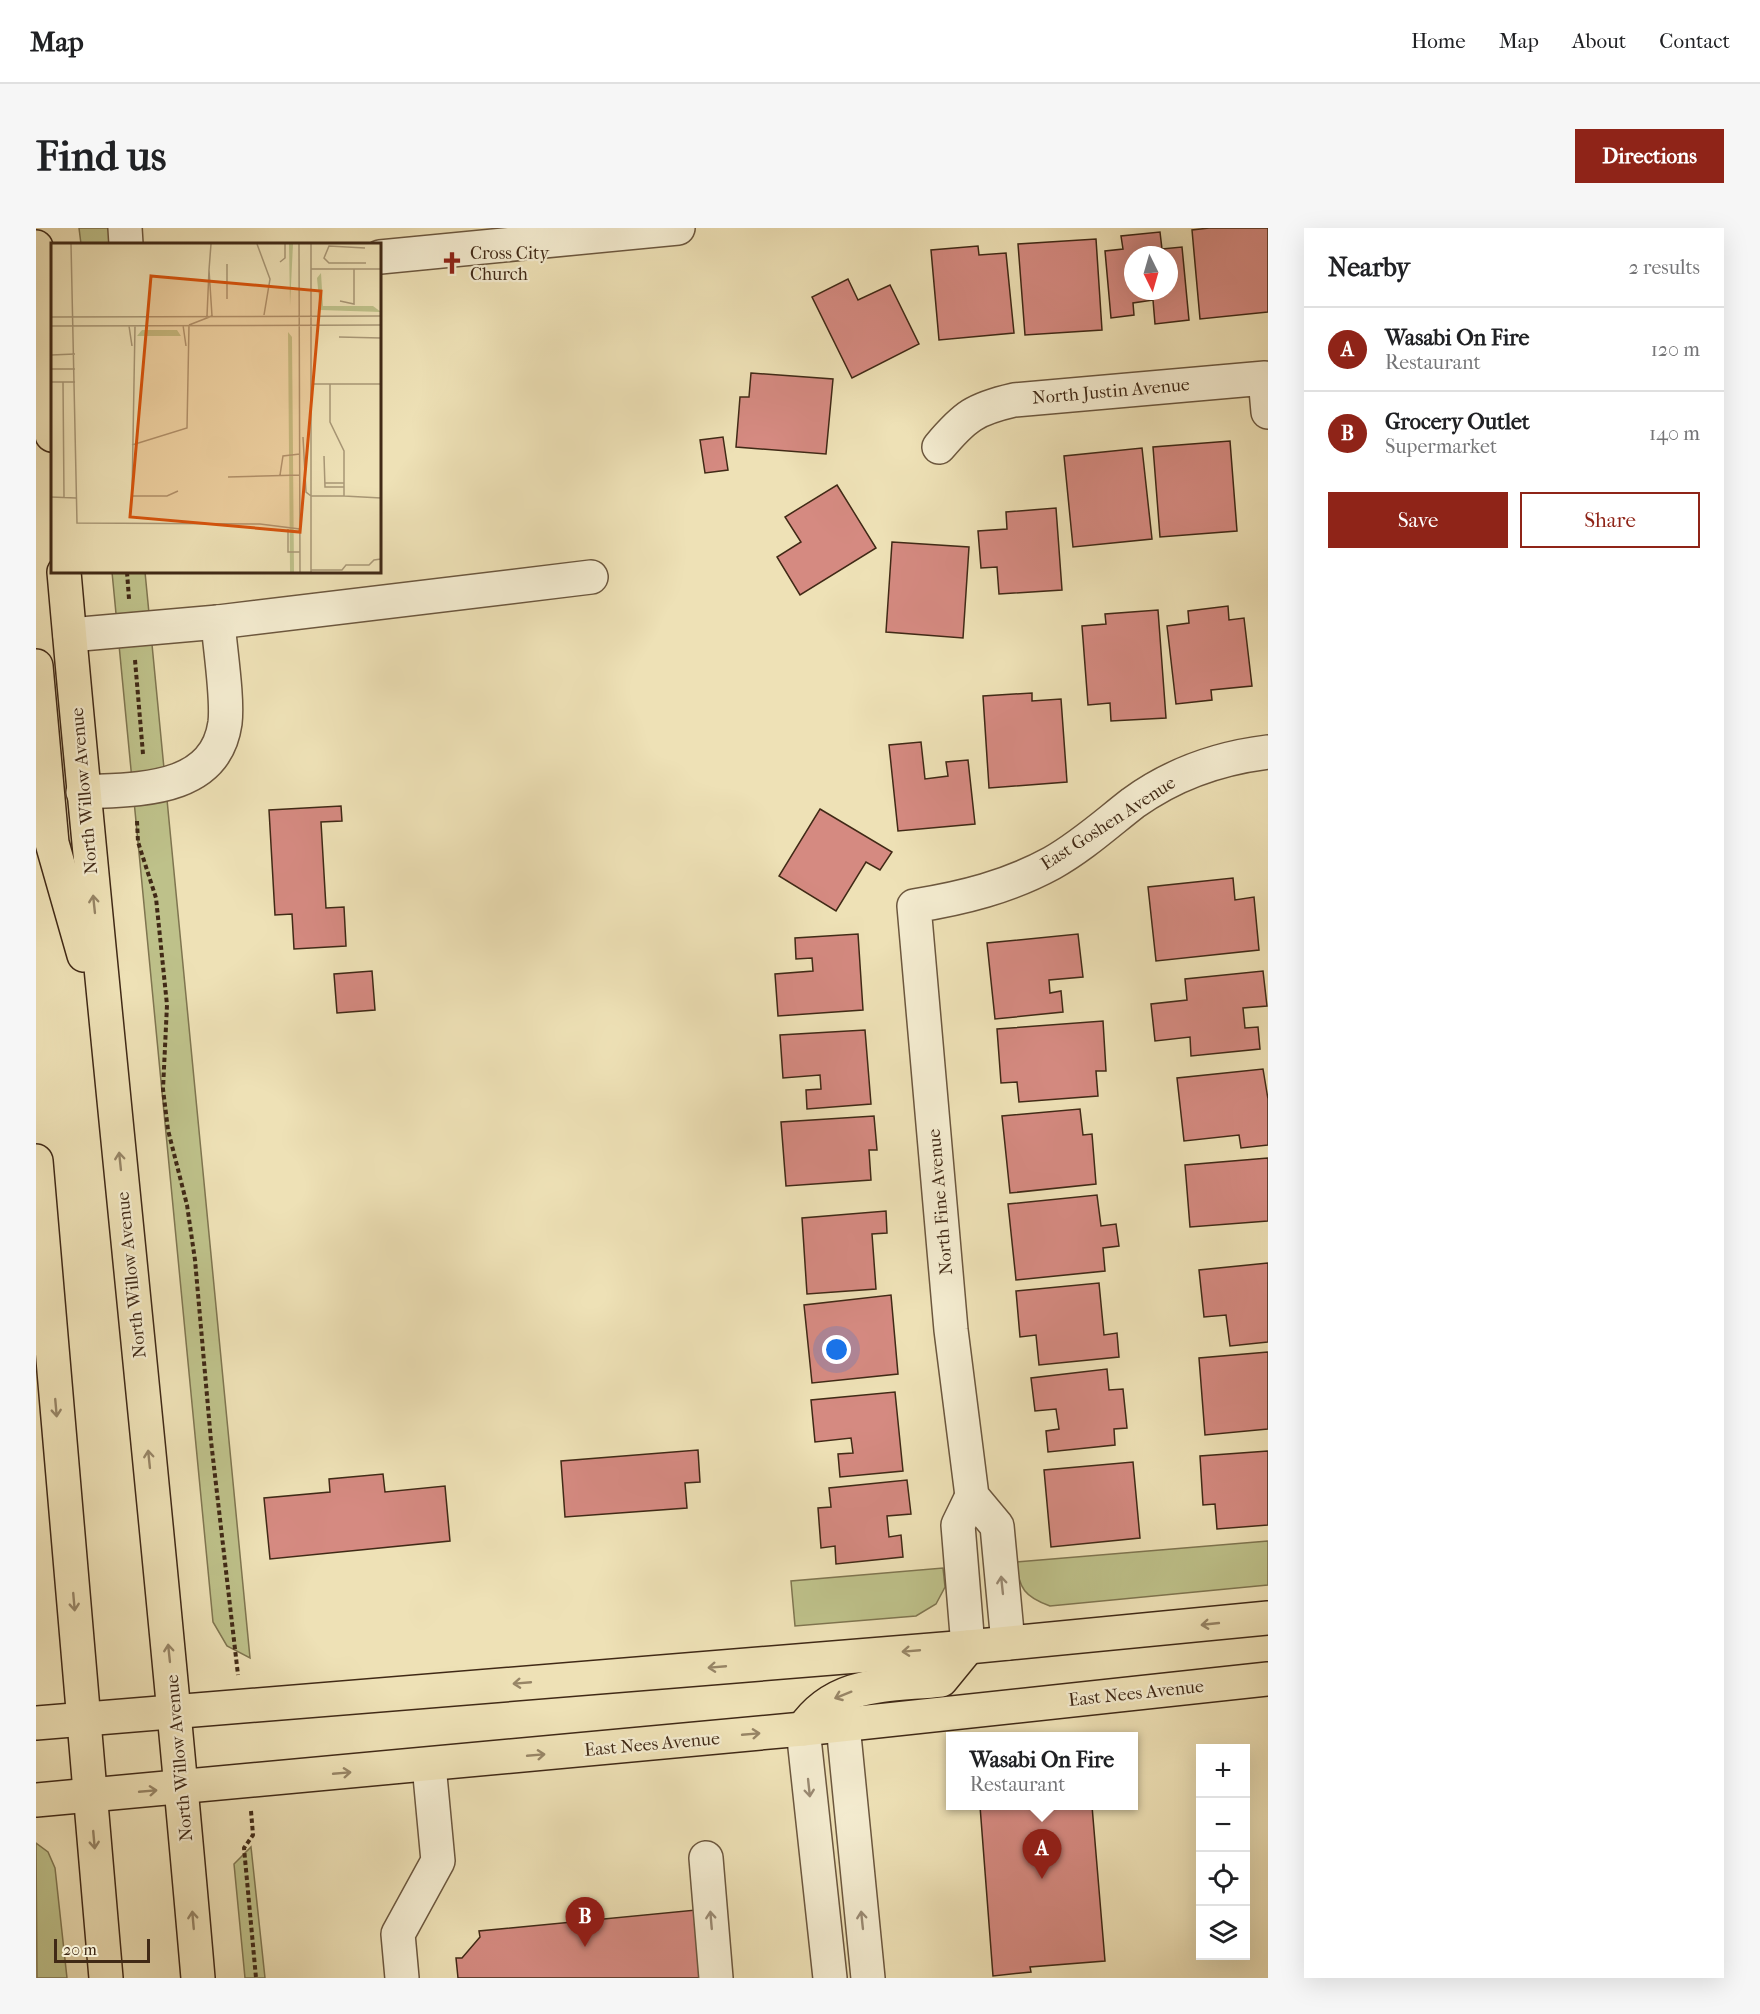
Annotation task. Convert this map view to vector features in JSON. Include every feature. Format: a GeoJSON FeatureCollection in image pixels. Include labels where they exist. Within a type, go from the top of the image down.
{"type":"FeatureCollection","features":[{"type":"Feature","properties":{"kind":"main road"},"geometry":{"type":"LineString","coordinates":[[36,248],[51,423]]}},
{"type":"Feature","properties":{"kind":"main road","name":"North Willow Avenue"},"geometry":{"type":"LineString","coordinates":[[64,573],[83,792],[182,1788],[198,1978]]}},
{"type":"Feature","properties":{"kind":"main road"},"geometry":{"type":"LineString","coordinates":[[36,666],[52,843],[108,1041]]}},
{"type":"Feature","properties":{"kind":"main road"},"geometry":{"type":"LineString","coordinates":[[36,1161],[41,1302],[84,1719],[106,1978]]}},
{"type":"Feature","properties":{"kind":"main road"},"geometry":{"type":"LineString","coordinates":[[36,1723],[968,1647],[1268,1618]]}},
{"type":"Feature","properties":{"kind":"main road"},"geometry":{"type":"LineString","coordinates":[[803,1729],[812,1716],[838,1696],[855,1690],[941,1680],[968,1647]]}},
{"type":"Feature","properties":{"kind":"main road","name":"East Nees Avenue"},"geometry":{"type":"LineString","coordinates":[[36,1800],[803,1729],[1268,1679]]}},
{"type":"Feature","properties":{"kind":"street"},"geometry":{"type":"LineString","coordinates":[[125,228],[126,243]]}},
{"type":"Feature","properties":{"kind":"street"},"geometry":{"type":"LineString","coordinates":[[381,257],[678,228]]}},
{"type":"Feature","properties":{"kind":"street"},"geometry":{"type":"LineString","coordinates":[[36,248],[51,249]]}},
{"type":"Feature","properties":{"kind":"street","name":"North Justin Avenue"},"geometry":{"type":"LineString","coordinates":[[939,447],[962,420],[988,406],[1014,400],[1265,378],[1268,412]]}},
{"type":"Feature","properties":{"kind":"street"},"geometry":{"type":"LineString","coordinates":[[70,635],[218,622],[591,577]]}},
{"type":"Feature","properties":{"kind":"street"},"geometry":{"type":"LineString","coordinates":[[83,792],[160,786],[190,776],[208,763],[221,740],[225,721],[218,622]]}},
{"type":"Feature","properties":{"kind":"street","name":"East Goshen Avenue"},"geometry":{"type":"LineString","coordinates":[[914,906],[958,899],[1005,886],[1087,841],[1134,803],[1185,773],[1236,756],[1268,752]]}},
{"type":"Feature","properties":{"kind":"street","name":"North Fine Avenue"},"geometry":{"type":"LineString","coordinates":[[914,906],[951,1330],[972,1496]]}},
{"type":"Feature","properties":{"kind":"street"},"geometry":{"type":"LineString","coordinates":[[968,1647],[958,1525],[972,1496],[997,1526],[1008,1643]]}},
{"type":"Feature","properties":{"kind":"street"},"geometry":{"type":"LineString","coordinates":[[843,1725],[868,1978]]}},
{"type":"Feature","properties":{"kind":"street"},"geometry":{"type":"LineString","coordinates":[[803,1729],[830,1978]]}},
{"type":"Feature","properties":{"kind":"street"},"geometry":{"type":"LineString","coordinates":[[402,1978],[398,1934],[438,1861],[429,1765]]}},
{"type":"Feature","properties":{"kind":"street"},"geometry":{"type":"LineString","coordinates":[[706,1858],[716,1978]]}},
{"type":"Feature","properties":{"kind":"path"},"geometry":{"type":"LineString","coordinates":[[127,573],[143,753],[137,800],[138,842],[156,898],[167,1005],[163,1089],[168,1130],[187,1205],[195,1260],[211,1441],[236,1655]]}},
{"type":"Feature","properties":{"kind":"path"},"geometry":{"type":"LineString","coordinates":[[244,1848],[256,1978]]}},
{"type":"Feature","properties":{"kind":"green space"},"geometry":{"type":"Polygon","coordinates":[[[79,228],[111,228],[113,243],[81,243],[79,228]]]}},
{"type":"Feature","properties":{"kind":"green space"},"geometry":{"type":"Polygon","coordinates":[[[112,573],[145,573],[250,1658],[227,1646],[213,1622],[112,573]]]}},
{"type":"Feature","properties":{"kind":"green space"},"geometry":{"type":"Polygon","coordinates":[[[1268,1541],[1268,1585],[1050,1606],[1025,1591],[1019,1579],[1016,1562],[1268,1541]]]}},
{"type":"Feature","properties":{"kind":"green space"},"geometry":{"type":"Polygon","coordinates":[[[943,1568],[945,1587],[936,1604],[916,1616],[795,1626],[791,1581],[943,1568]]]}},
{"type":"Feature","properties":{"kind":"green space"},"geometry":{"type":"Polygon","coordinates":[[[36,1843],[48,1852],[55,1868],[67,1978],[37,1978],[36,1843]]]}},
{"type":"Feature","properties":{"kind":"green space"},"geometry":{"type":"Polygon","coordinates":[[[251,1847],[265,1978],[245,1978],[234,1864],[251,1847]]]}},
{"type":"Feature","properties":{"kind":"building"},"geometry":{"type":"Polygon","coordinates":[[[1268,228],[1268,312],[1200,319],[1192,230],[1268,228]]]}},
{"type":"Feature","properties":{"kind":"building"},"geometry":{"type":"Polygon","coordinates":[[[1160,232],[1162,246],[1124,246],[1124,300],[1153,300],[1133,303],[1134,315],[1111,318],[1105,251],[1123,249],[1121,236],[1160,232]]]}},
{"type":"Feature","properties":{"kind":"building"},"geometry":{"type":"Polygon","coordinates":[[[1096,239],[1102,330],[1025,335],[1018,244],[1096,239]]]}},
{"type":"Feature","properties":{"kind":"building"},"geometry":{"type":"Polygon","coordinates":[[[978,246],[979,255],[1006,253],[1014,333],[939,340],[931,250],[978,246]]]}},
{"type":"Feature","properties":{"kind":"building"},"geometry":{"type":"Polygon","coordinates":[[[1178,247],[1182,247],[1189,320],[1155,324],[1153,300],[1178,300],[1178,247]]]}},
{"type":"Feature","properties":{"kind":"building"},"geometry":{"type":"Polygon","coordinates":[[[848,279],[858,300],[890,285],[919,344],[852,378],[812,297],[848,279]]]}},
{"type":"Feature","properties":{"kind":"building"},"geometry":{"type":"Polygon","coordinates":[[[751,373],[833,379],[826,454],[736,447],[740,397],[749,397],[751,373]]]}},
{"type":"Feature","properties":{"kind":"building"},"geometry":{"type":"Polygon","coordinates":[[[723,437],[728,470],[705,473],[700,440],[723,437]]]}},
{"type":"Feature","properties":{"kind":"building"},"geometry":{"type":"Polygon","coordinates":[[[1230,441],[1237,531],[1160,537],[1153,447],[1230,441]]]}},
{"type":"Feature","properties":{"kind":"building"},"geometry":{"type":"Polygon","coordinates":[[[1142,448],[1152,539],[1073,547],[1064,456],[1142,448]]]}},
{"type":"Feature","properties":{"kind":"building"},"geometry":{"type":"Polygon","coordinates":[[[837,485],[876,548],[800,595],[777,557],[801,542],[785,517],[837,485]]]}},
{"type":"Feature","properties":{"kind":"building"},"geometry":{"type":"Polygon","coordinates":[[[1056,508],[1062,590],[999,594],[997,567],[981,568],[978,531],[1007,529],[1006,512],[1056,508]]]}},
{"type":"Feature","properties":{"kind":"building"},"geometry":{"type":"Polygon","coordinates":[[[892,542],[969,547],[963,638],[886,632],[892,542]]]}},
{"type":"Feature","properties":{"kind":"building"},"geometry":{"type":"Polygon","coordinates":[[[1228,606],[1229,620],[1244,618],[1252,686],[1211,690],[1212,700],[1176,704],[1167,626],[1189,623],[1188,611],[1228,606]]]}},
{"type":"Feature","properties":{"kind":"building"},"geometry":{"type":"Polygon","coordinates":[[[1158,610],[1166,718],[1111,721],[1110,703],[1088,705],[1082,626],[1106,624],[1105,614],[1158,610]]]}},
{"type":"Feature","properties":{"kind":"building"},"geometry":{"type":"Polygon","coordinates":[[[1032,693],[1032,701],[1061,699],[1067,782],[989,788],[983,696],[1032,693]]]}},
{"type":"Feature","properties":{"kind":"building"},"geometry":{"type":"Polygon","coordinates":[[[921,742],[925,779],[948,776],[946,762],[968,760],[975,824],[898,831],[889,745],[921,742]]]}},
{"type":"Feature","properties":{"kind":"building"},"geometry":{"type":"Polygon","coordinates":[[[341,806],[342,821],[321,822],[326,908],[344,907],[346,946],[294,949],[292,914],[275,915],[269,810],[341,806]]]}},
{"type":"Feature","properties":{"kind":"building"},"geometry":{"type":"Polygon","coordinates":[[[820,809],[892,852],[880,870],[866,862],[836,911],[779,876],[820,809]]]}},
{"type":"Feature","properties":{"kind":"building"},"geometry":{"type":"Polygon","coordinates":[[[1233,878],[1235,900],[1254,897],[1259,950],[1156,961],[1148,887],[1233,878]]]}},
{"type":"Feature","properties":{"kind":"building"},"geometry":{"type":"Polygon","coordinates":[[[858,934],[863,1010],[778,1016],[775,974],[813,971],[812,958],[796,959],[795,938],[858,934]]]}},
{"type":"Feature","properties":{"kind":"building"},"geometry":{"type":"Polygon","coordinates":[[[1078,934],[1083,977],[1049,980],[1050,993],[1061,991],[1063,1012],[995,1019],[987,943],[1078,934]]]}},
{"type":"Feature","properties":{"kind":"building"},"geometry":{"type":"Polygon","coordinates":[[[372,971],[375,1010],[337,1013],[334,974],[372,971]]]}},
{"type":"Feature","properties":{"kind":"building"},"geometry":{"type":"Polygon","coordinates":[[[1263,971],[1267,1006],[1243,1008],[1245,1028],[1258,1027],[1260,1049],[1191,1056],[1190,1037],[1155,1041],[1151,1004],[1187,1000],[1185,979],[1263,971]]]}},
{"type":"Feature","properties":{"kind":"building"},"geometry":{"type":"Polygon","coordinates":[[[1103,1021],[1106,1071],[1096,1071],[1098,1096],[1019,1102],[1017,1082],[1001,1083],[997,1029],[1103,1021]]]}},
{"type":"Feature","properties":{"kind":"building"},"geometry":{"type":"Polygon","coordinates":[[[865,1030],[871,1104],[807,1109],[806,1090],[821,1089],[820,1075],[783,1078],[780,1035],[865,1030]]]}},
{"type":"Feature","properties":{"kind":"building"},"geometry":{"type":"Polygon","coordinates":[[[1263,1069],[1268,1099],[1268,1145],[1241,1148],[1239,1135],[1184,1141],[1177,1078],[1263,1069]]]}},
{"type":"Feature","properties":{"kind":"building"},"geometry":{"type":"Polygon","coordinates":[[[1080,1109],[1083,1135],[1092,1134],[1096,1184],[1010,1193],[1002,1116],[1080,1109]]]}},
{"type":"Feature","properties":{"kind":"building"},"geometry":{"type":"Polygon","coordinates":[[[874,1116],[877,1150],[869,1150],[871,1180],[786,1186],[781,1122],[874,1116]]]}},
{"type":"Feature","properties":{"kind":"building"},"geometry":{"type":"Polygon","coordinates":[[[1268,1158],[1268,1221],[1190,1227],[1185,1165],[1268,1158]]]}},
{"type":"Feature","properties":{"kind":"building"},"geometry":{"type":"Polygon","coordinates":[[[1097,1195],[1101,1226],[1116,1224],[1119,1246],[1103,1248],[1105,1271],[1016,1280],[1008,1204],[1097,1195]]]}},
{"type":"Feature","properties":{"kind":"building"},"geometry":{"type":"Polygon","coordinates":[[[886,1211],[887,1233],[872,1234],[876,1289],[807,1294],[802,1218],[886,1211]]]}},
{"type":"Feature","properties":{"kind":"building"},"geometry":{"type":"Polygon","coordinates":[[[1268,1263],[1268,1342],[1230,1346],[1226,1315],[1204,1317],[1199,1270],[1268,1263]]]}},
{"type":"Feature","properties":{"kind":"building"},"geometry":{"type":"Polygon","coordinates":[[[1099,1283],[1104,1335],[1117,1333],[1119,1357],[1039,1365],[1036,1335],[1020,1337],[1016,1291],[1099,1283]]]}},
{"type":"Feature","properties":{"kind":"building"},"geometry":{"type":"Polygon","coordinates":[[[891,1295],[898,1374],[812,1383],[804,1305],[891,1295]]]}},
{"type":"Feature","properties":{"kind":"building"},"geometry":{"type":"Polygon","coordinates":[[[1268,1352],[1268,1429],[1205,1435],[1199,1358],[1268,1352]]]}},
{"type":"Feature","properties":{"kind":"building"},"geometry":{"type":"Polygon","coordinates":[[[1107,1369],[1109,1390],[1123,1389],[1127,1428],[1114,1429],[1115,1445],[1048,1452],[1046,1431],[1059,1429],[1056,1409],[1035,1411],[1031,1378],[1107,1369]]]}},
{"type":"Feature","properties":{"kind":"building"},"geometry":{"type":"Polygon","coordinates":[[[895,1392],[903,1471],[840,1477],[838,1454],[853,1453],[851,1438],[815,1442],[811,1400],[895,1392]]]}},
{"type":"Feature","properties":{"kind":"building"},"geometry":{"type":"Polygon","coordinates":[[[698,1450],[700,1482],[685,1483],[687,1508],[565,1517],[561,1461],[698,1450]]]}},
{"type":"Feature","properties":{"kind":"building"},"geometry":{"type":"Polygon","coordinates":[[[1268,1451],[1268,1525],[1217,1529],[1215,1504],[1203,1505],[1200,1456],[1268,1451]]]}},
{"type":"Feature","properties":{"kind":"building"},"geometry":{"type":"Polygon","coordinates":[[[1133,1462],[1140,1538],[1051,1547],[1044,1470],[1133,1462]]]}},
{"type":"Feature","properties":{"kind":"building"},"geometry":{"type":"Polygon","coordinates":[[[383,1474],[385,1492],[445,1486],[450,1541],[270,1559],[264,1498],[330,1492],[329,1479],[383,1474]]]}},
{"type":"Feature","properties":{"kind":"building"},"geometry":{"type":"Polygon","coordinates":[[[907,1480],[911,1514],[887,1516],[889,1537],[901,1535],[903,1557],[836,1564],[835,1546],[821,1548],[818,1508],[831,1507],[829,1488],[907,1480]]]}},
{"type":"Feature","properties":{"kind":"building"},"geometry":{"type":"Polygon","coordinates":[[[980,1810],[1092,1810],[1105,1961],[1030,1967],[1031,1972],[993,1976],[980,1810]]]}},
{"type":"Feature","properties":{"kind":"building"},"geometry":{"type":"Polygon","coordinates":[[[696,1910],[702,1978],[458,1978],[456,1958],[462,1958],[480,1937],[479,1931],[696,1910]]]}},
{"type":"Feature","properties":{"kind":"place","name":"Cross City Church"},"geometry":{"type":"Point","coordinates":[452,263]}},
{"type":"Feature","properties":{"kind":"place","name":"Wasabi On Fire"},"geometry":{"type":"Point","coordinates":[1042,1879]}},
{"type":"Feature","properties":{"kind":"place","name":"Grocery Outlet"},"geometry":{"type":"Point","coordinates":[585,1947]}}]}
